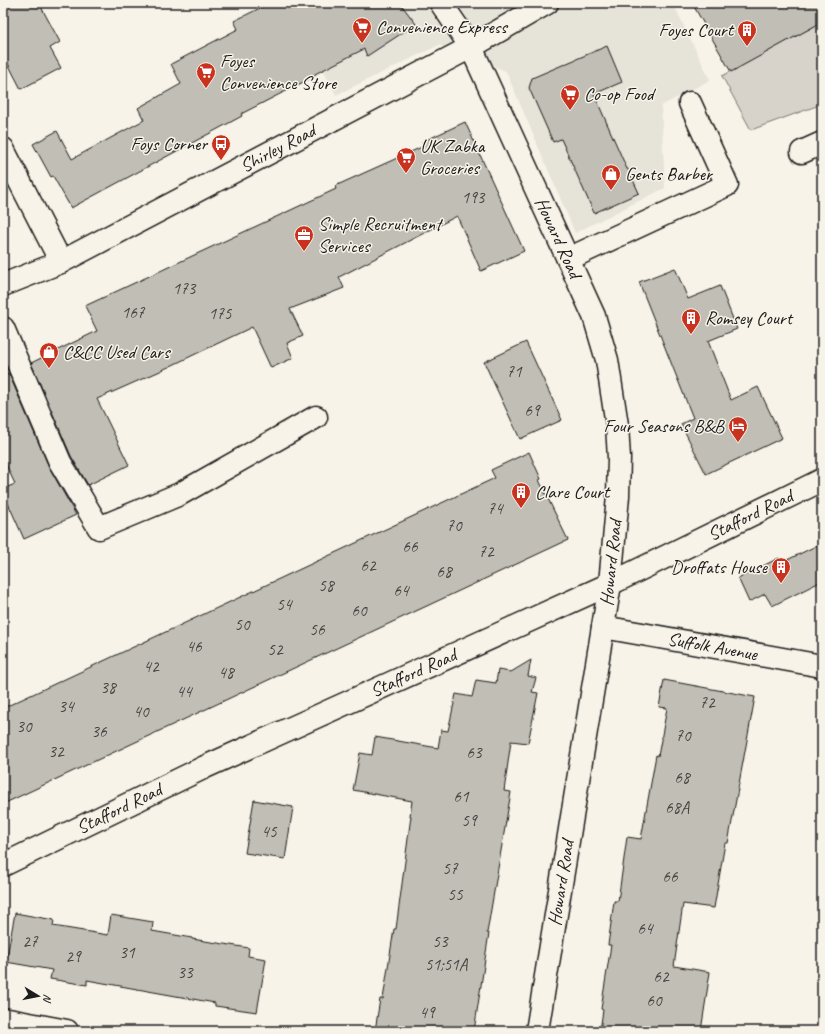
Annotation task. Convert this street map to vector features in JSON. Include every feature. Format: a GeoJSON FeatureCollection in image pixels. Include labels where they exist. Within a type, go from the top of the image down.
{"type":"FeatureCollection","features":[{"type":"Feature","properties":{"kind":"street","name":"Howard Road"},"geometry":{"type":"LineString","coordinates":[[441,3],[471,47],[594,316],[607,360],[616,418],[619,458],[618,489],[610,584],[537,1031]]}},
{"type":"Feature","properties":{"kind":"street","name":"Shirley Road"},"geometry":{"type":"LineString","coordinates":[[3,285],[61,262],[471,47],[547,3]]}},
{"type":"Feature","properties":{"kind":"street"},"geometry":{"type":"LineString","coordinates":[[568,259],[727,185],[690,103]]}},
{"type":"Feature","properties":{"kind":"street"},"geometry":{"type":"LineString","coordinates":[[802,152],[822,143]]}},
{"type":"Feature","properties":{"kind":"street"},"geometry":{"type":"LineString","coordinates":[[3,148],[61,262]]}},
{"type":"Feature","properties":{"kind":"street"},"geometry":{"type":"LineString","coordinates":[[3,328],[60,462],[99,528],[180,494],[316,417]]}},
{"type":"Feature","properties":{"kind":"street","name":"Stafford Road"},"geometry":{"type":"LineString","coordinates":[[3,864],[206,767],[610,584],[822,480]]}},
{"type":"Feature","properties":{"kind":"street","name":"Suffolk Avenue"},"geometry":{"type":"LineString","coordinates":[[603,627],[822,666]]}},
{"type":"Feature","properties":{"kind":"street"},"geometry":{"type":"LineString","coordinates":[[3,1019],[67,1031]]}},
{"type":"Feature","properties":{"kind":"shaded area"},"geometry":{"type":"Polygon","coordinates":[[[287,3],[673,3],[710,80],[661,106],[665,188],[575,233],[506,71],[439,45],[336,95],[287,3]]]}},
{"type":"Feature","properties":{"kind":"shaded area"},"geometry":{"type":"Polygon","coordinates":[[[822,22],[822,104],[751,130],[722,76],[822,22]]]}},
{"type":"Feature","properties":{"kind":"building"},"geometry":{"type":"Polygon","coordinates":[[[3,3],[39,3],[60,42],[50,48],[61,68],[21,89],[3,54],[3,3]]]}},
{"type":"Feature","properties":{"kind":"building"},"geometry":{"type":"Polygon","coordinates":[[[270,3],[400,3],[416,24],[367,56],[364,49],[315,74],[315,76],[241,114],[242,116],[71,208],[53,176],[51,177],[33,144],[57,131],[72,159],[144,120],[138,108],[181,84],[171,64],[238,29],[234,21],[270,3]]]}},
{"type":"Feature","properties":{"kind":"building","name":"Foyes Court"},"geometry":{"type":"Polygon","coordinates":[[[692,3],[822,3],[822,22],[731,72],[692,3]]]}},
{"type":"Feature","properties":{"kind":"building","name":"Co-op Food"},"geometry":{"type":"Polygon","coordinates":[[[607,46],[622,82],[594,94],[639,193],[594,213],[561,139],[553,142],[529,88],[532,78],[607,46]]]}},
{"type":"Feature","properties":{"kind":"building"},"geometry":{"type":"Polygon","coordinates":[[[465,122],[524,251],[481,271],[457,216],[339,277],[344,288],[290,309],[303,336],[287,343],[293,358],[271,368],[252,327],[158,372],[97,399],[129,465],[88,485],[71,456],[31,363],[97,331],[85,306],[336,189],[335,186],[424,146],[422,142],[465,122]]]}},
{"type":"Feature","properties":{"kind":"building"},"geometry":{"type":"Polygon","coordinates":[[[675,268],[688,299],[720,286],[737,329],[708,341],[731,400],[758,387],[782,438],[706,474],[681,424],[693,418],[639,282],[675,268]]]}},
{"type":"Feature","properties":{"kind":"building"},"geometry":{"type":"Polygon","coordinates":[[[526,342],[562,420],[520,439],[484,362],[526,342]]]}},
{"type":"Feature","properties":{"kind":"building"},"geometry":{"type":"Polygon","coordinates":[[[9,374],[49,467],[76,515],[24,539],[3,492],[3,489],[15,484],[3,458],[3,376],[9,374]]]}},
{"type":"Feature","properties":{"kind":"building"},"geometry":{"type":"Polygon","coordinates":[[[529,452],[541,479],[539,480],[568,540],[3,804],[3,708],[495,478],[491,470],[529,452]]]}},
{"type":"Feature","properties":{"kind":"building","name":"Droffats House"},"geometry":{"type":"Polygon","coordinates":[[[822,543],[822,581],[772,606],[765,594],[749,602],[738,578],[779,558],[781,563],[822,543]]]}},
{"type":"Feature","properties":{"kind":"building"},"geometry":{"type":"Polygon","coordinates":[[[531,660],[528,676],[536,678],[532,692],[538,693],[528,743],[511,741],[504,791],[511,792],[487,933],[489,933],[474,1031],[375,1031],[380,999],[383,999],[394,929],[396,929],[412,801],[353,790],[360,753],[372,755],[375,737],[438,748],[441,730],[448,731],[456,694],[472,697],[476,680],[496,683],[498,670],[511,672],[531,660]]]}},
{"type":"Feature","properties":{"kind":"building"},"geometry":{"type":"Polygon","coordinates":[[[664,680],[755,697],[728,843],[725,843],[714,908],[683,904],[674,966],[710,972],[701,1031],[600,1031],[603,1010],[601,1009],[611,945],[608,945],[614,901],[618,901],[627,837],[641,839],[656,755],[658,756],[667,708],[659,707],[664,680]]]}},
{"type":"Feature","properties":{"kind":"building"},"geometry":{"type":"Polygon","coordinates":[[[254,800],[293,807],[285,859],[245,853],[254,800]]]}},
{"type":"Feature","properties":{"kind":"building"},"geometry":{"type":"Polygon","coordinates":[[[15,913],[54,920],[53,926],[108,935],[111,915],[153,922],[152,931],[249,948],[248,956],[266,959],[257,1012],[215,1006],[215,1003],[87,980],[87,985],[50,979],[52,970],[6,962],[15,913]]]}},
{"type":"Feature","properties":{"kind":"place","name":"Convenience Express"},"geometry":{"type":"Point","coordinates":[362,44]}},
{"type":"Feature","properties":{"kind":"place","name":"Foyes Court"},"geometry":{"type":"Point","coordinates":[747,47]}},
{"type":"Feature","properties":{"kind":"place","name":"Foyes Convenience Store"},"geometry":{"type":"Point","coordinates":[206,89]}},
{"type":"Feature","properties":{"kind":"place","name":"Co-op Food"},"geometry":{"type":"Point","coordinates":[570,111]}},
{"type":"Feature","properties":{"kind":"place","name":"Foys Corner"},"geometry":{"type":"Point","coordinates":[221,161]}},
{"type":"Feature","properties":{"kind":"place","name":"UK Zabka Groceries"},"geometry":{"type":"Point","coordinates":[406,174]}},
{"type":"Feature","properties":{"kind":"place","name":"Gents Barber"},"geometry":{"type":"Point","coordinates":[611,191]}},
{"type":"Feature","properties":{"kind":"place","name":"Simple Recruitment Services"},"geometry":{"type":"Point","coordinates":[304,252]}},
{"type":"Feature","properties":{"kind":"place","name":"Romsey Court"},"geometry":{"type":"Point","coordinates":[691,335]}},
{"type":"Feature","properties":{"kind":"place","name":"C&CC Used Cars"},"geometry":{"type":"Point","coordinates":[49,369]}},
{"type":"Feature","properties":{"kind":"place","name":"Four Seasons B&B"},"geometry":{"type":"Point","coordinates":[738,443]}},
{"type":"Feature","properties":{"kind":"place","name":"Clare Court"},"geometry":{"type":"Point","coordinates":[521,509]}},
{"type":"Feature","properties":{"kind":"place","name":"Droffats House"},"geometry":{"type":"Point","coordinates":[781,584]}}]}
